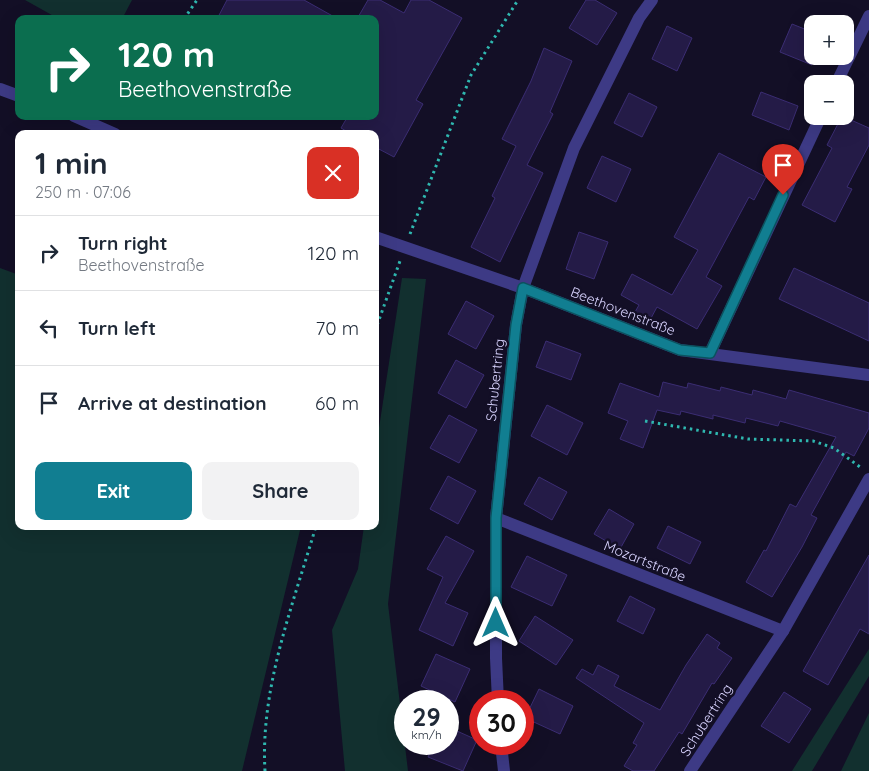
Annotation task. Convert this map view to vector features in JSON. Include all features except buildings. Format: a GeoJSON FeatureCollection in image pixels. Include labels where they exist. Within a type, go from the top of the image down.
{"type":"FeatureCollection","features":[{"type":"Feature","properties":{"kind":"street","name":"Schubertring"},"geometry":{"type":"LineString","coordinates":[[497,690],[496,518],[516,325],[523,288],[574,148],[639,18],[652,0]]}},
{"type":"Feature","properties":{"kind":"street"},"geometry":{"type":"LineString","coordinates":[[840,75],[869,16]]}},
{"type":"Feature","properties":{"kind":"street"},"geometry":{"type":"LineString","coordinates":[[0,89],[15,95]]}},
{"type":"Feature","properties":{"kind":"street"},"geometry":{"type":"LineString","coordinates":[[83,120],[106,130]]}},
{"type":"Feature","properties":{"kind":"street"},"geometry":{"type":"LineString","coordinates":[[710,353],[817,125]]}},
{"type":"Feature","properties":{"kind":"street","name":"Beethovenstraße"},"geometry":{"type":"LineString","coordinates":[[379,239],[523,288],[680,350],[869,375]]}},
{"type":"Feature","properties":{"kind":"street","name":"Schubertring"},"geometry":{"type":"LineString","coordinates":[[690,771],[783,631],[866,474]]}},
{"type":"Feature","properties":{"kind":"street","name":"Mozartstraße"},"geometry":{"type":"LineString","coordinates":[[496,518],[783,631]]}},
{"type":"Feature","properties":{"kind":"street"},"geometry":{"type":"LineString","coordinates":[[502,755],[504,771]]}},
{"type":"Feature","properties":{"kind":"path"},"geometry":{"type":"LineString","coordinates":[[187,15],[197,0]]}},
{"type":"Feature","properties":{"kind":"path"},"geometry":{"type":"LineString","coordinates":[[379,320],[471,75],[518,0]]}},
{"type":"Feature","properties":{"kind":"path"},"geometry":{"type":"LineString","coordinates":[[645,421],[748,439],[813,441],[834,448],[866,474]]}},
{"type":"Feature","properties":{"kind":"path"},"geometry":{"type":"LineString","coordinates":[[265,771],[265,736],[274,671],[315,530]]}},
{"type":"Feature","properties":{"kind":"green space"},"geometry":{"type":"Polygon","coordinates":[[[25,0],[132,0],[124,15],[52,15],[25,0]]]}},
{"type":"Feature","properties":{"kind":"green space"},"geometry":{"type":"Polygon","coordinates":[[[0,268],[15,274],[15,530],[300,530],[242,771],[0,771],[0,268]]]}},
{"type":"Feature","properties":{"kind":"green space"},"geometry":{"type":"Polygon","coordinates":[[[402,278],[426,279],[388,604],[398,690],[394,690],[394,755],[406,755],[408,771],[345,771],[332,630],[358,569],[363,530],[379,530],[379,428],[402,278]]]}},
{"type":"Feature","properties":{"kind":"green space"},"geometry":{"type":"Polygon","coordinates":[[[869,649],[869,676],[812,771],[792,771],[869,649]]]}},
{"type":"Feature","properties":{"kind":"green space"},"geometry":{"type":"Polygon","coordinates":[[[869,713],[869,771],[841,771],[869,713]]]}},
{"type":"Feature","properties":{"kind":"route"},"geometry":{"type":"LineString","coordinates":[[496,623],[496,518],[516,325],[523,288],[680,350],[710,353],[783,195]]}}]}
